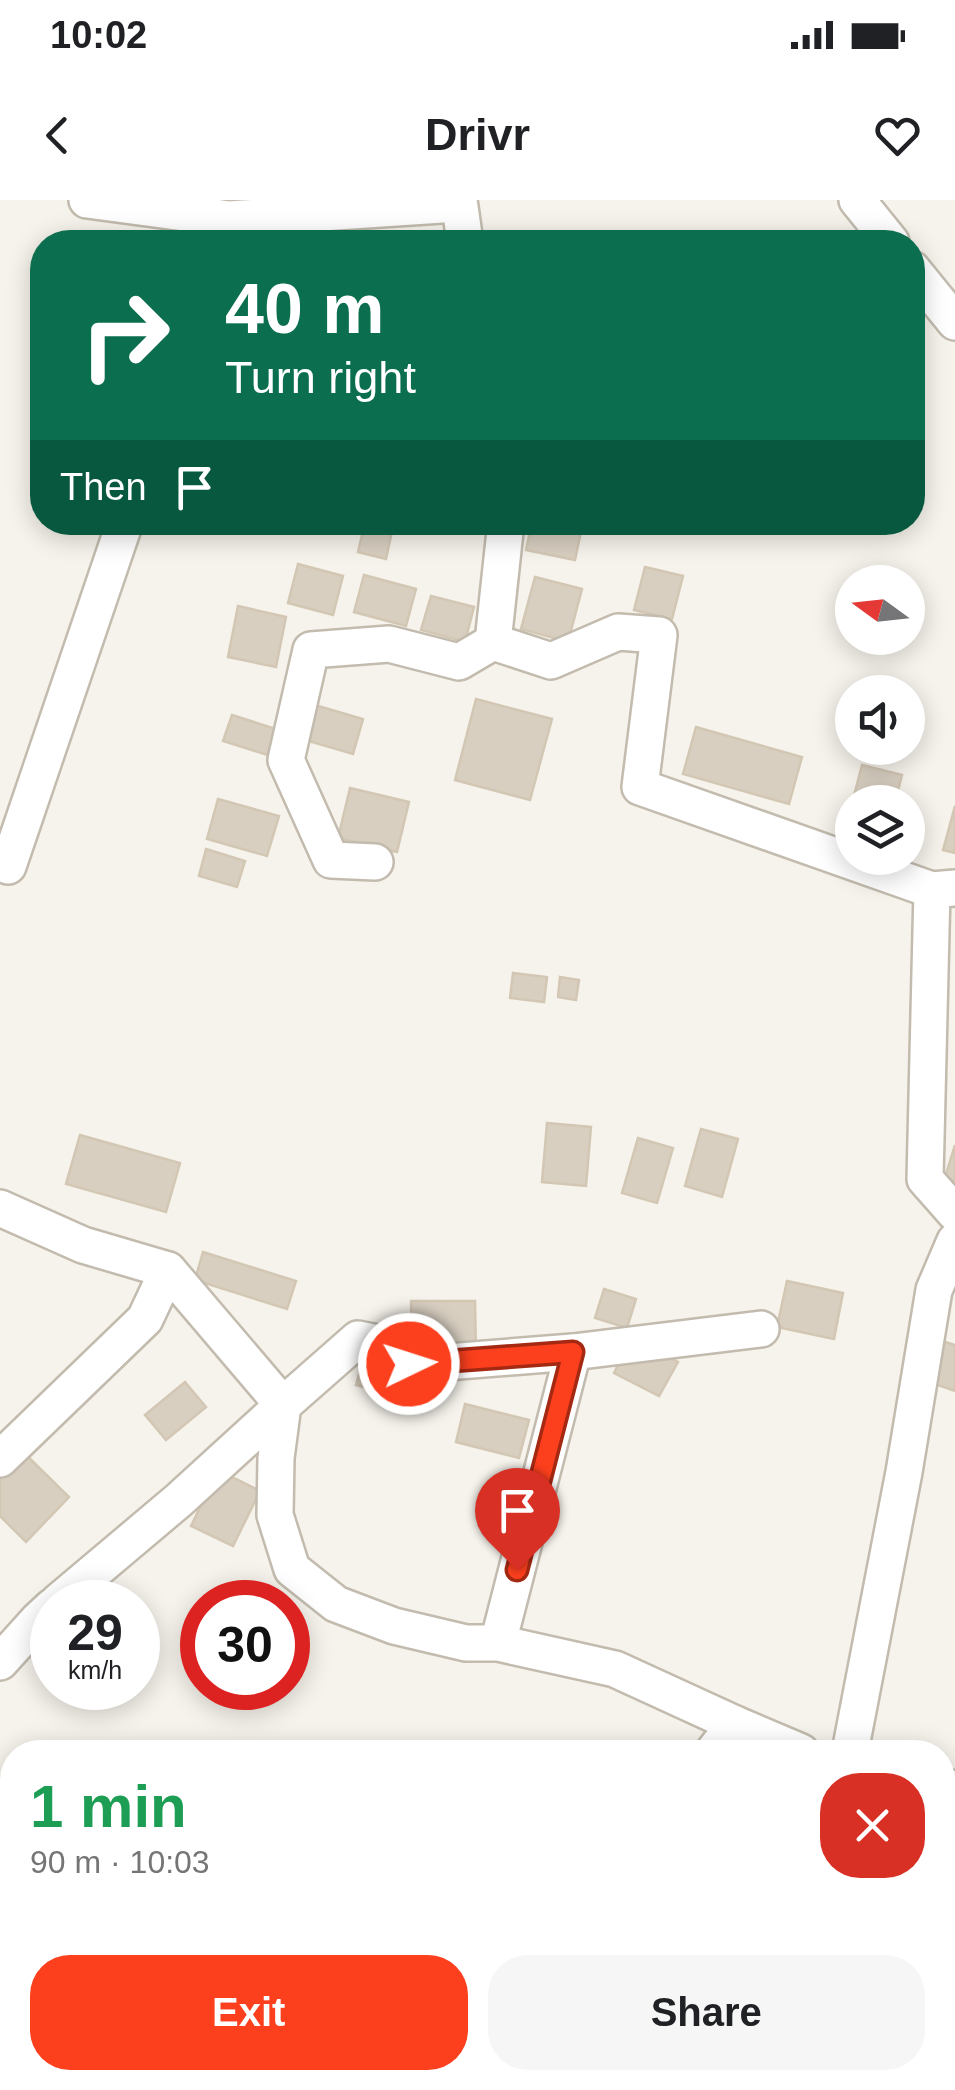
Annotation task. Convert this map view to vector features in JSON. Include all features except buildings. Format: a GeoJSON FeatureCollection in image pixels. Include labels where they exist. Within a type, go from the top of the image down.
{"type":"FeatureCollection","features":[{"type":"Feature","properties":{"kind":"street"},"geometry":{"type":"LineString","coordinates":[[87,200],[228,221],[442,206],[455,200],[463,230]]}},
{"type":"Feature","properties":{"kind":"street"},"geometry":{"type":"LineString","coordinates":[[857,200],[881,230]]}},
{"type":"Feature","properties":{"kind":"street"},"geometry":{"type":"LineString","coordinates":[[925,286],[955,322]]}},
{"type":"Feature","properties":{"kind":"street"},"geometry":{"type":"LineString","coordinates":[[8,866],[122,535]]}},
{"type":"Feature","properties":{"kind":"street"},"geometry":{"type":"LineString","coordinates":[[492,642],[504,535]]}},
{"type":"Feature","properties":{"kind":"street"},"geometry":{"type":"LineString","coordinates":[[375,862],[331,860],[286,760],[311,650],[389,644],[459,662],[492,642],[551,661],[618,632],[659,635],[640,787],[943,889],[926,1179],[955,1213]]}},
{"type":"Feature","properties":{"kind":"street"},"geometry":{"type":"LineString","coordinates":[[0,1208],[84,1245],[168,1270],[282,1405],[275,1515],[292,1569],[336,1604],[394,1626],[466,1643],[498,1643],[615,1669],[773,1740]]}},
{"type":"Feature","properties":{"kind":"street"},"geometry":{"type":"LineString","coordinates":[[852,1740],[934,1290],[955,1242]]}},
{"type":"Feature","properties":{"kind":"street"},"geometry":{"type":"LineString","coordinates":[[0,1459],[145,1319],[168,1270]]}},
{"type":"Feature","properties":{"kind":"street"},"geometry":{"type":"LineString","coordinates":[[85,1580],[180,1500],[358,1338],[403,1348],[409,1364],[573,1352],[760,1329]]}},
{"type":"Feature","properties":{"kind":"street"},"geometry":{"type":"LineString","coordinates":[[498,1643],[573,1352]]}},
{"type":"Feature","properties":{"kind":"street"},"geometry":{"type":"LineString","coordinates":[[0,1662],[30,1629]]}},
{"type":"Feature","properties":{"kind":"street"},"geometry":{"type":"LineString","coordinates":[[722,1740],[735,1724]]}},
{"type":"Feature","properties":{"kind":"route"},"geometry":{"type":"LineString","coordinates":[[409,1364],[573,1352],[517,1570]]}}]}
